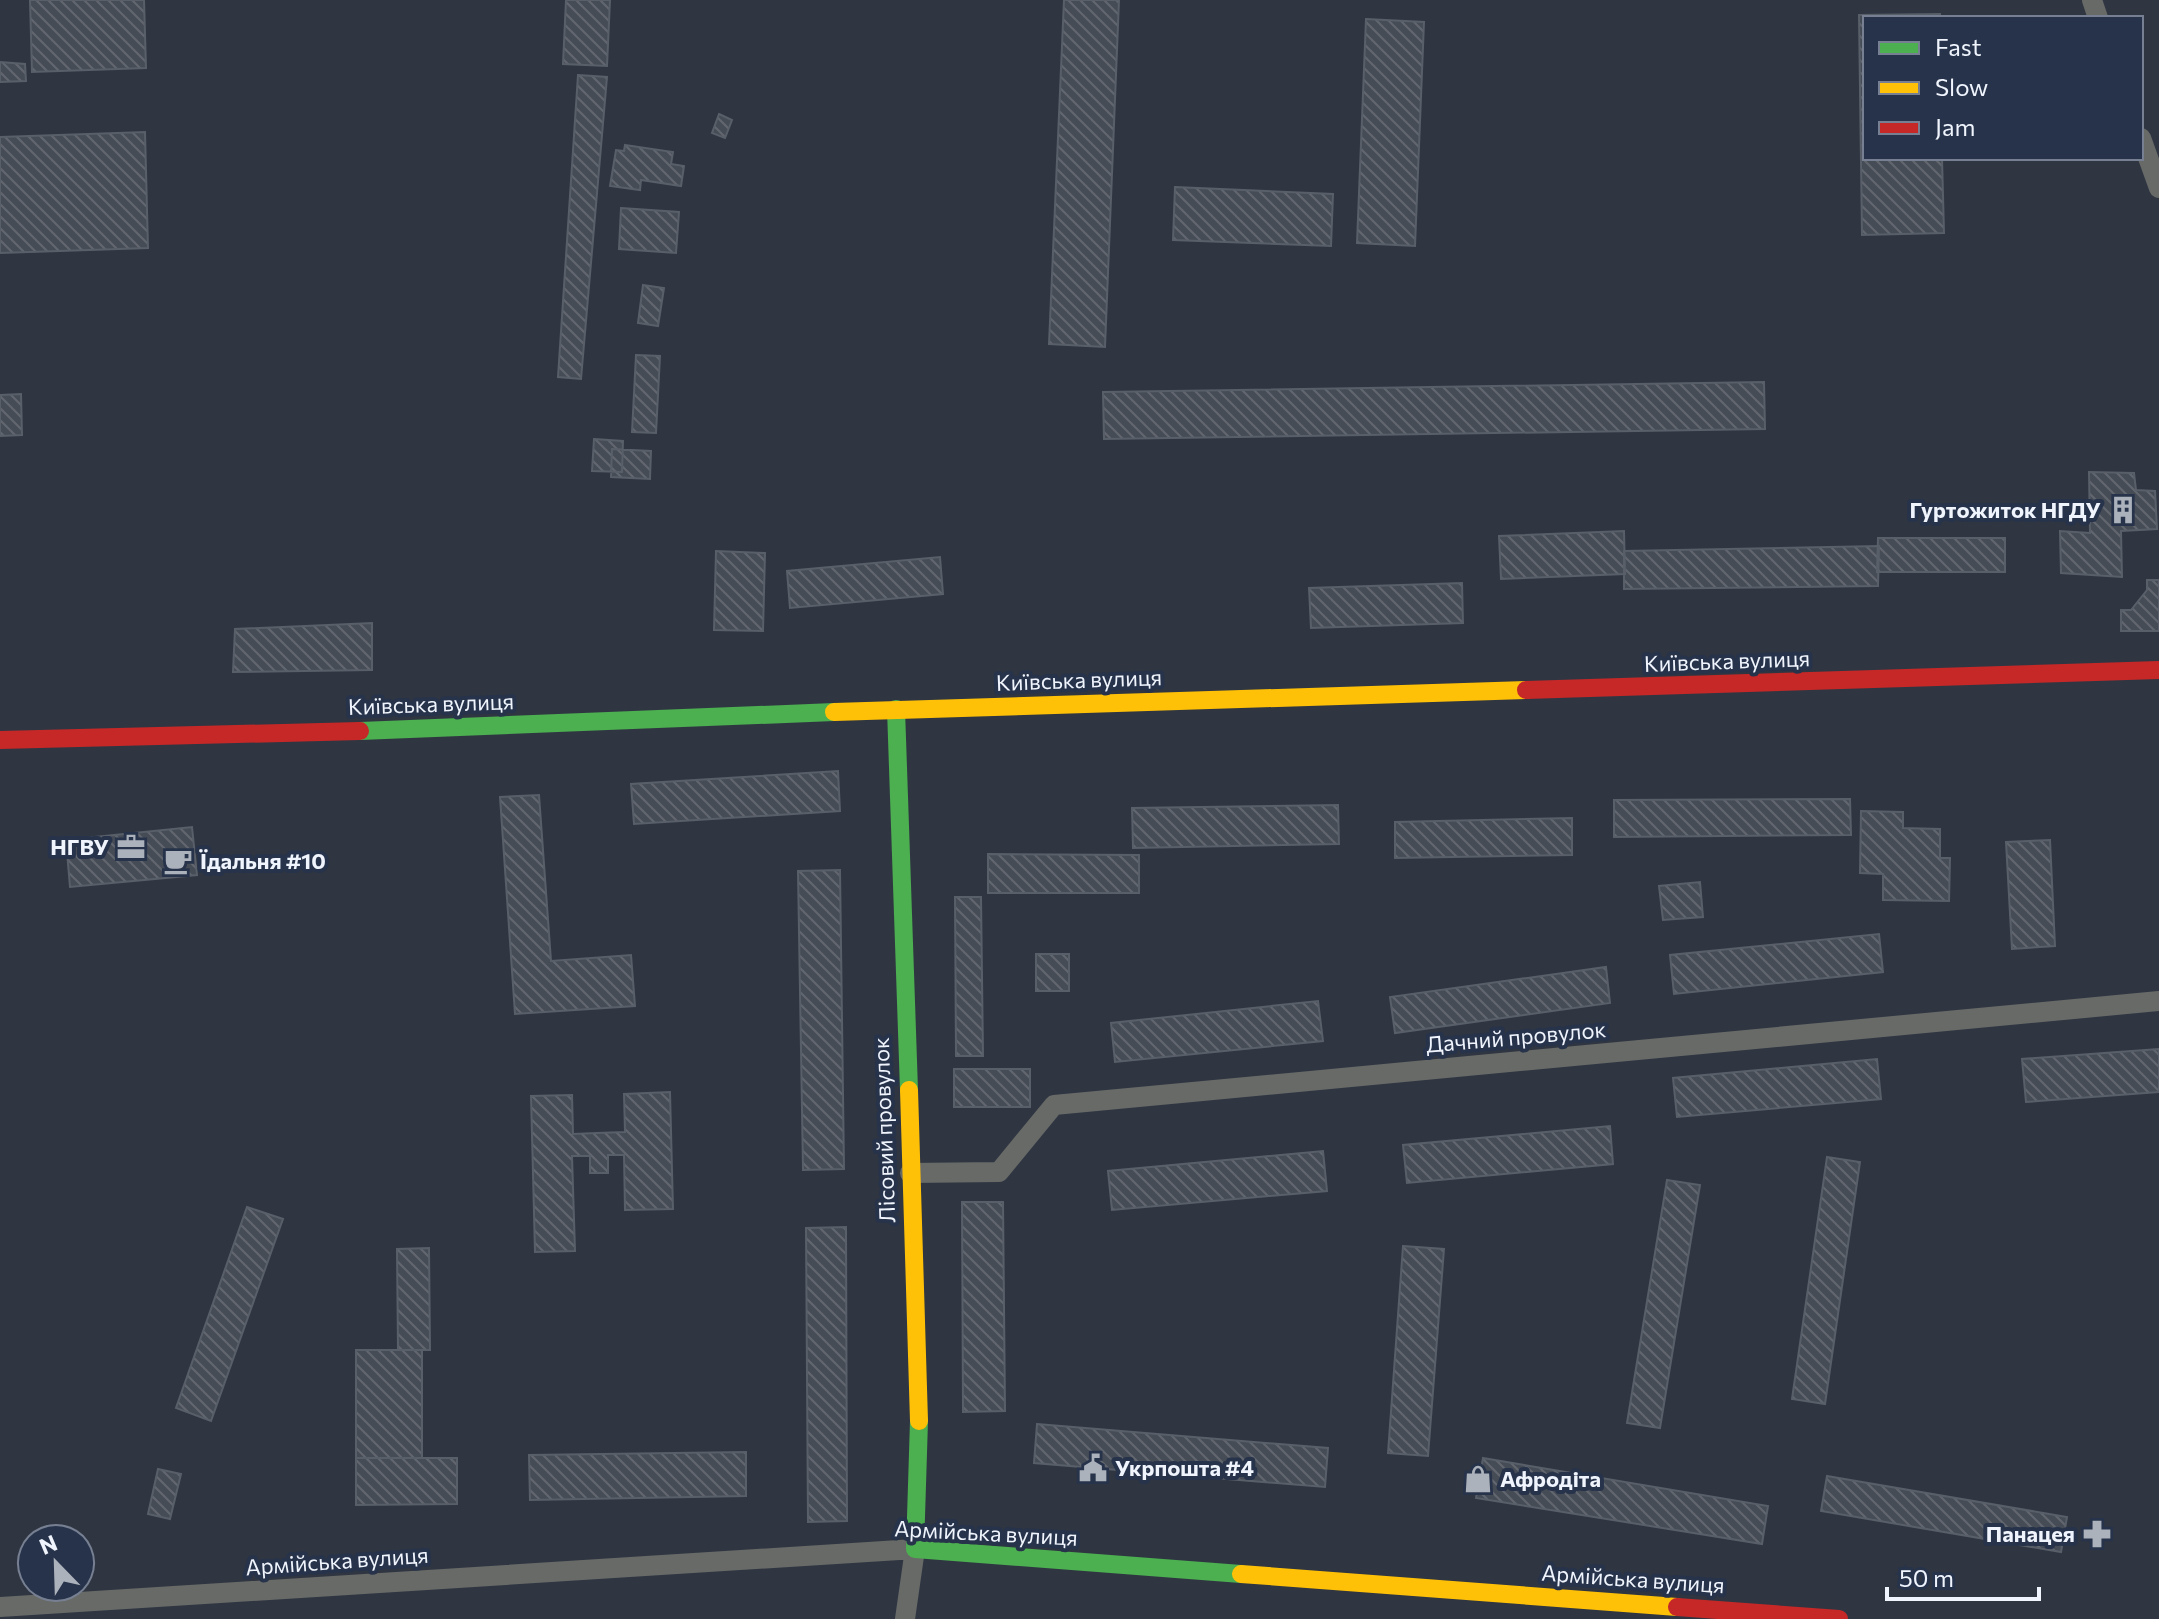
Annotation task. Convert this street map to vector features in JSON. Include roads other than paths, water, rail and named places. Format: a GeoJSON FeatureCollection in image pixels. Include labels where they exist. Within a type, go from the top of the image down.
{"type":"FeatureCollection","features":[{"type":"Feature","properties":{"kind":"main road","name":"Київська вулиця"},"geometry":{"type":"LineString","coordinates":[[0,753],[896,716],[2159,670]]}},
{"type":"Feature","properties":{"kind":"main road","name":"Київська вулиця"},"geometry":{"type":"LineString","coordinates":[[0,740],[1948,693],[2159,682]]}},
{"type":"Feature","properties":{"kind":"main road","name":"Лісовий провулок"},"geometry":{"type":"LineString","coordinates":[[896,716],[920,1440],[915,1549]]}},
{"type":"Feature","properties":{"kind":"main road","name":"Армійська вулиця"},"geometry":{"type":"LineString","coordinates":[[915,1549],[1751,1616],[1839,1619]]}},
{"type":"Feature","properties":{"kind":"street"},"geometry":{"type":"LineString","coordinates":[[2143,144],[2159,188]]}},
{"type":"Feature","properties":{"kind":"street","name":"Дачний провулок"},"geometry":{"type":"LineString","coordinates":[[910,1173],[999,1172],[1054,1105],[2159,1001]]}},
{"type":"Feature","properties":{"kind":"street"},"geometry":{"type":"LineString","coordinates":[[905,1619],[915,1549]]}},
{"type":"Feature","properties":{"kind":"street","name":"Армійська вулиця"},"geometry":{"type":"LineString","coordinates":[[0,1607],[80,1610],[915,1549]]}},
{"type":"Feature","properties":{"kind":"place","name":"Гуртожиток НГДУ"},"geometry":{"type":"Point","coordinates":[2123,510]}},
{"type":"Feature","properties":{"kind":"place","name":"НГВУ"},"geometry":{"type":"Point","coordinates":[131,847]}},
{"type":"Feature","properties":{"kind":"place","name":"Їдальня #10"},"geometry":{"type":"Point","coordinates":[178,861]}},
{"type":"Feature","properties":{"kind":"place","name":"Укрпошта #4"},"geometry":{"type":"Point","coordinates":[1093,1468]}},
{"type":"Feature","properties":{"kind":"place","name":"Афродіта"},"geometry":{"type":"Point","coordinates":[1478,1479]}},
{"type":"Feature","properties":{"kind":"place","name":"Панацея"},"geometry":{"type":"Point","coordinates":[2097,1534]}}]}
